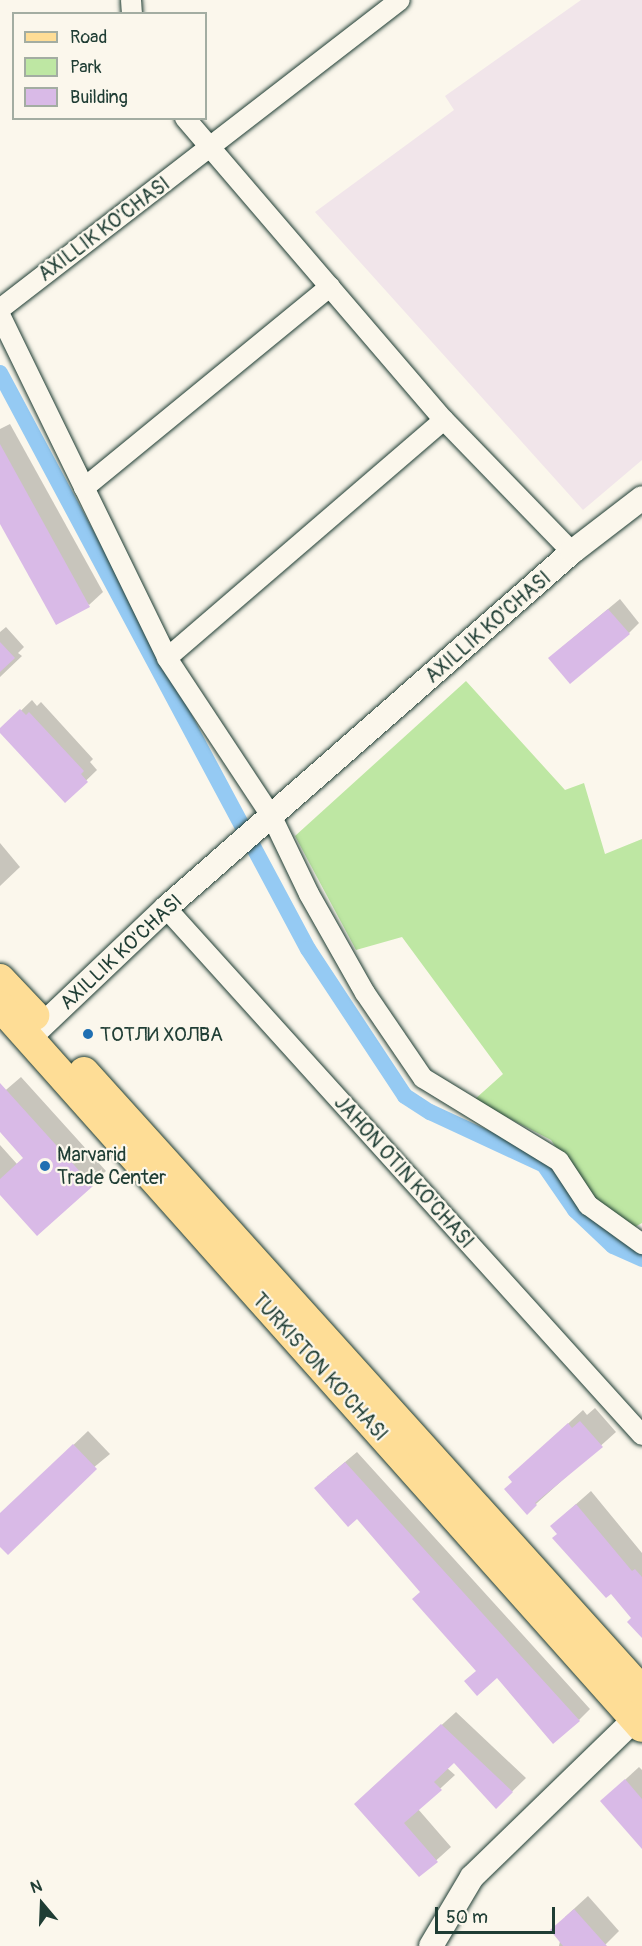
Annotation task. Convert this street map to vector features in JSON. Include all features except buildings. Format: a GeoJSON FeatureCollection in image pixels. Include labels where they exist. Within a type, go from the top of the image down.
{"type":"FeatureCollection","features":[{"type":"Feature","properties":{"kind":"main road","name":"TURKISTON KO'CHASI"},"geometry":{"type":"LineString","coordinates":[[0,979],[36,1032],[640,1712]]}},
{"type":"Feature","properties":{"kind":"main road","name":"TURKISTON KO'CHASI"},"geometry":{"type":"LineString","coordinates":[[0,1006],[36,1032]]}},
{"type":"Feature","properties":{"kind":"street","name":"AXILLIK KO'CHASI"},"geometry":{"type":"LineString","coordinates":[[0,309],[400,0]]}},
{"type":"Feature","properties":{"kind":"street"},"geometry":{"type":"LineString","coordinates":[[186,120],[208,149],[444,420],[572,552]]}},
{"type":"Feature","properties":{"kind":"street"},"geometry":{"type":"LineString","coordinates":[[84,488],[330,287]]}},
{"type":"Feature","properties":{"kind":"street"},"geometry":{"type":"LineString","coordinates":[[0,315],[167,658],[268,820],[365,993],[423,1078],[559,1161],[588,1205],[642,1244]]}},
{"type":"Feature","properties":{"kind":"street"},"geometry":{"type":"LineString","coordinates":[[167,658],[444,420]]}},
{"type":"Feature","properties":{"kind":"street","name":"AXILLIK KO'CHASI"},"geometry":{"type":"LineString","coordinates":[[36,1032],[166,908],[572,552],[642,498]]}},
{"type":"Feature","properties":{"kind":"street","name":"JAHON OTIN KO'CHASI"},"geometry":{"type":"LineString","coordinates":[[166,908],[642,1435]]}},
{"type":"Feature","properties":{"kind":"street"},"geometry":{"type":"LineString","coordinates":[[432,1942],[472,1877],[640,1712]]}},
{"type":"Feature","properties":{"kind":"shaded area"},"geometry":{"type":"Polygon","coordinates":[[[581,0],[642,0],[642,460],[583,510],[315,212],[454,110],[445,96],[581,0]]]}},
{"type":"Feature","properties":{"kind":"green space"},"geometry":{"type":"Polygon","coordinates":[[[466,681],[565,790],[584,783],[605,854],[642,839],[642,1223],[631,1229],[589,1196],[551,1140],[474,1100],[503,1074],[402,937],[356,950],[295,836],[466,681]]]}},
{"type":"Feature","properties":{"kind":"waterway"},"geometry":{"type":"LineString","coordinates":[[0,373],[308,949],[405,1096],[430,1112],[544,1165],[575,1210],[613,1246],[642,1259]]}},
{"type":"Feature","properties":{"kind":"place","name":"ТОТЛИ ХОЛВА"},"geometry":{"type":"Point","coordinates":[88,1034]}},
{"type":"Feature","properties":{"kind":"place","name":"Marvarid Trade Center"},"geometry":{"type":"Point","coordinates":[45,1166]}}]}
